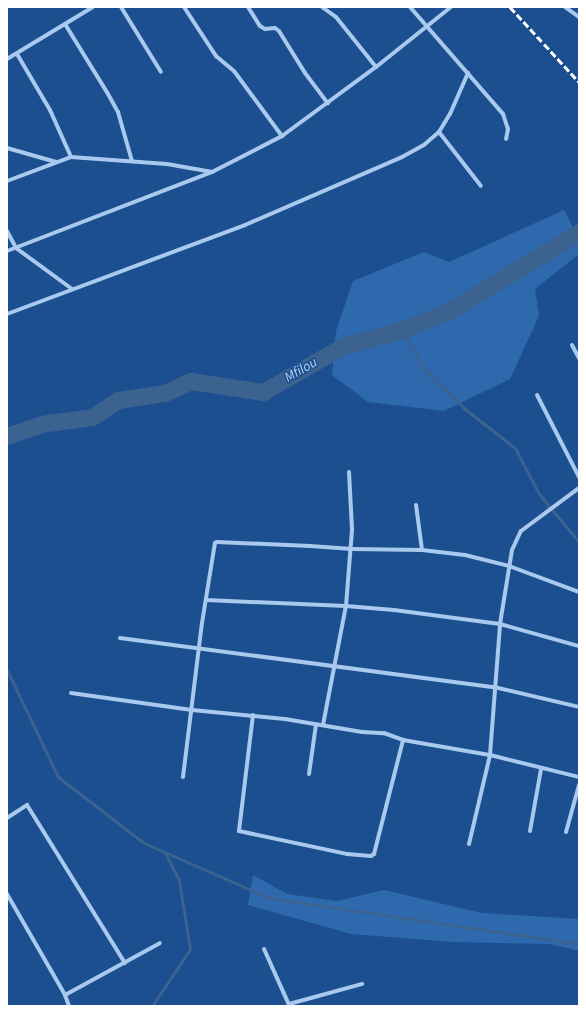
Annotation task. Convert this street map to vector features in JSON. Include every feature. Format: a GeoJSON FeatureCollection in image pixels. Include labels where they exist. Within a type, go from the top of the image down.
{"type":"FeatureCollection","features":[{"type":"Feature","properties":{"kind":"street"},"geometry":{"type":"LineString","coordinates":[[7,59],[93,7]]}},
{"type":"Feature","properties":{"kind":"street"},"geometry":{"type":"LineString","coordinates":[[121,7],[161,72]]}},
{"type":"Feature","properties":{"kind":"street"},"geometry":{"type":"LineString","coordinates":[[184,7],[216,56],[234,71],[282,136]]}},
{"type":"Feature","properties":{"kind":"street"},"geometry":{"type":"LineString","coordinates":[[248,7],[260,26],[265,29],[275,28],[278,31],[305,73],[328,103]]}},
{"type":"Feature","properties":{"kind":"street"},"geometry":{"type":"LineString","coordinates":[[322,7],[336,17],[376,67]]}},
{"type":"Feature","properties":{"kind":"street"},"geometry":{"type":"LineString","coordinates":[[410,7],[503,114],[508,129],[506,139]]}},
{"type":"Feature","properties":{"kind":"street"},"geometry":{"type":"LineString","coordinates":[[7,251],[212,172],[282,136],[376,67],[428,27],[451,7]]}},
{"type":"Feature","properties":{"kind":"street"},"geometry":{"type":"LineString","coordinates":[[565,7],[579,17]]}},
{"type":"Feature","properties":{"kind":"street"},"geometry":{"type":"LineString","coordinates":[[65,24],[118,112],[132,161]]}},
{"type":"Feature","properties":{"kind":"street"},"geometry":{"type":"LineString","coordinates":[[16,54],[50,110],[71,157]]}},
{"type":"Feature","properties":{"kind":"street"},"geometry":{"type":"LineString","coordinates":[[7,314],[245,225],[402,157],[425,144],[439,132],[450,114],[468,73]]}},
{"type":"Feature","properties":{"kind":"street"},"geometry":{"type":"LineString","coordinates":[[439,132],[481,186]]}},
{"type":"Feature","properties":{"kind":"street"},"geometry":{"type":"LineString","coordinates":[[7,148],[56,162]]}},
{"type":"Feature","properties":{"kind":"street"},"geometry":{"type":"LineString","coordinates":[[7,181],[71,157],[166,164],[212,172]]}},
{"type":"Feature","properties":{"kind":"street"},"geometry":{"type":"LineString","coordinates":[[7,231],[16,248],[72,289]]}},
{"type":"Feature","properties":{"kind":"street"},"geometry":{"type":"LineString","coordinates":[[572,345],[579,358]]}},
{"type":"Feature","properties":{"kind":"street"},"geometry":{"type":"LineString","coordinates":[[537,395],[579,477]]}},
{"type":"Feature","properties":{"kind":"street"},"geometry":{"type":"LineString","coordinates":[[323,725],[346,606],[352,549],[349,472]]}},
{"type":"Feature","properties":{"kind":"street"},"geometry":{"type":"LineString","coordinates":[[469,844],[490,755],[500,624],[512,550],[521,531],[579,488]]}},
{"type":"Feature","properties":{"kind":"street"},"geometry":{"type":"LineString","coordinates":[[416,505],[422,550]]}},
{"type":"Feature","properties":{"kind":"street"},"geometry":{"type":"LineString","coordinates":[[183,776],[206,600],[215,543],[217,542],[352,549],[422,550],[465,555],[509,566],[579,592]]}},
{"type":"Feature","properties":{"kind":"street"},"geometry":{"type":"LineString","coordinates":[[206,600],[346,606],[500,624],[579,646]]}},
{"type":"Feature","properties":{"kind":"street"},"geometry":{"type":"LineString","coordinates":[[120,638],[494,687],[579,707]]}},
{"type":"Feature","properties":{"kind":"street"},"geometry":{"type":"LineString","coordinates":[[71,693],[192,710],[254,715],[362,732],[384,733],[403,740],[490,755],[541,769],[579,777]]}},
{"type":"Feature","properties":{"kind":"street"},"geometry":{"type":"LineString","coordinates":[[254,715],[239,831],[341,852],[371,856],[374,854],[403,740]]}},
{"type":"Feature","properties":{"kind":"street"},"geometry":{"type":"LineString","coordinates":[[309,774],[316,724]]}},
{"type":"Feature","properties":{"kind":"street"},"geometry":{"type":"LineString","coordinates":[[530,831],[541,769]]}},
{"type":"Feature","properties":{"kind":"street"},"geometry":{"type":"LineString","coordinates":[[566,832],[579,785]]}},
{"type":"Feature","properties":{"kind":"street"},"geometry":{"type":"LineString","coordinates":[[7,818],[27,805],[126,963]]}},
{"type":"Feature","properties":{"kind":"street"},"geometry":{"type":"LineString","coordinates":[[7,894],[65,995],[69,1006]]}},
{"type":"Feature","properties":{"kind":"street"},"geometry":{"type":"LineString","coordinates":[[65,995],[160,944]]}},
{"type":"Feature","properties":{"kind":"street"},"geometry":{"type":"LineString","coordinates":[[264,949],[289,1005],[362,984]]}},
{"type":"Feature","properties":{"kind":"shaded area"},"geometry":{"type":"Polygon","coordinates":[[[564,210],[579,239],[579,254],[535,289],[539,316],[510,379],[444,411],[368,402],[332,375],[336,331],[353,281],[424,252],[449,262],[564,210]]]}},
{"type":"Feature","properties":{"kind":"shaded area"},"geometry":{"type":"Polygon","coordinates":[[[253,875],[287,894],[337,901],[384,890],[482,913],[579,919],[579,951],[550,944],[452,942],[351,934],[248,905],[253,875]]]}},
{"type":"Feature","properties":{"kind":"waterway","name":"Mfilou"},"geometry":{"type":"LineString","coordinates":[[7,436],[41,424],[92,417],[118,400],[165,393],[191,381],[263,392],[343,346],[402,330],[449,311],[579,232]]}},
{"type":"Feature","properties":{"kind":"waterway"},"geometry":{"type":"LineString","coordinates":[[402,330],[426,372],[465,409],[515,448],[539,494],[579,542]]}},
{"type":"Feature","properties":{"kind":"waterway"},"geometry":{"type":"LineString","coordinates":[[7,670],[58,777],[144,843],[269,898],[579,944]]}},
{"type":"Feature","properties":{"kind":"waterway"},"geometry":{"type":"LineString","coordinates":[[152,1006],[190,949],[179,880],[165,852]]}},
{"type":"Feature","properties":{"kind":"railway"},"geometry":{"type":"LineString","coordinates":[[510,7],[579,82]]}}]}
